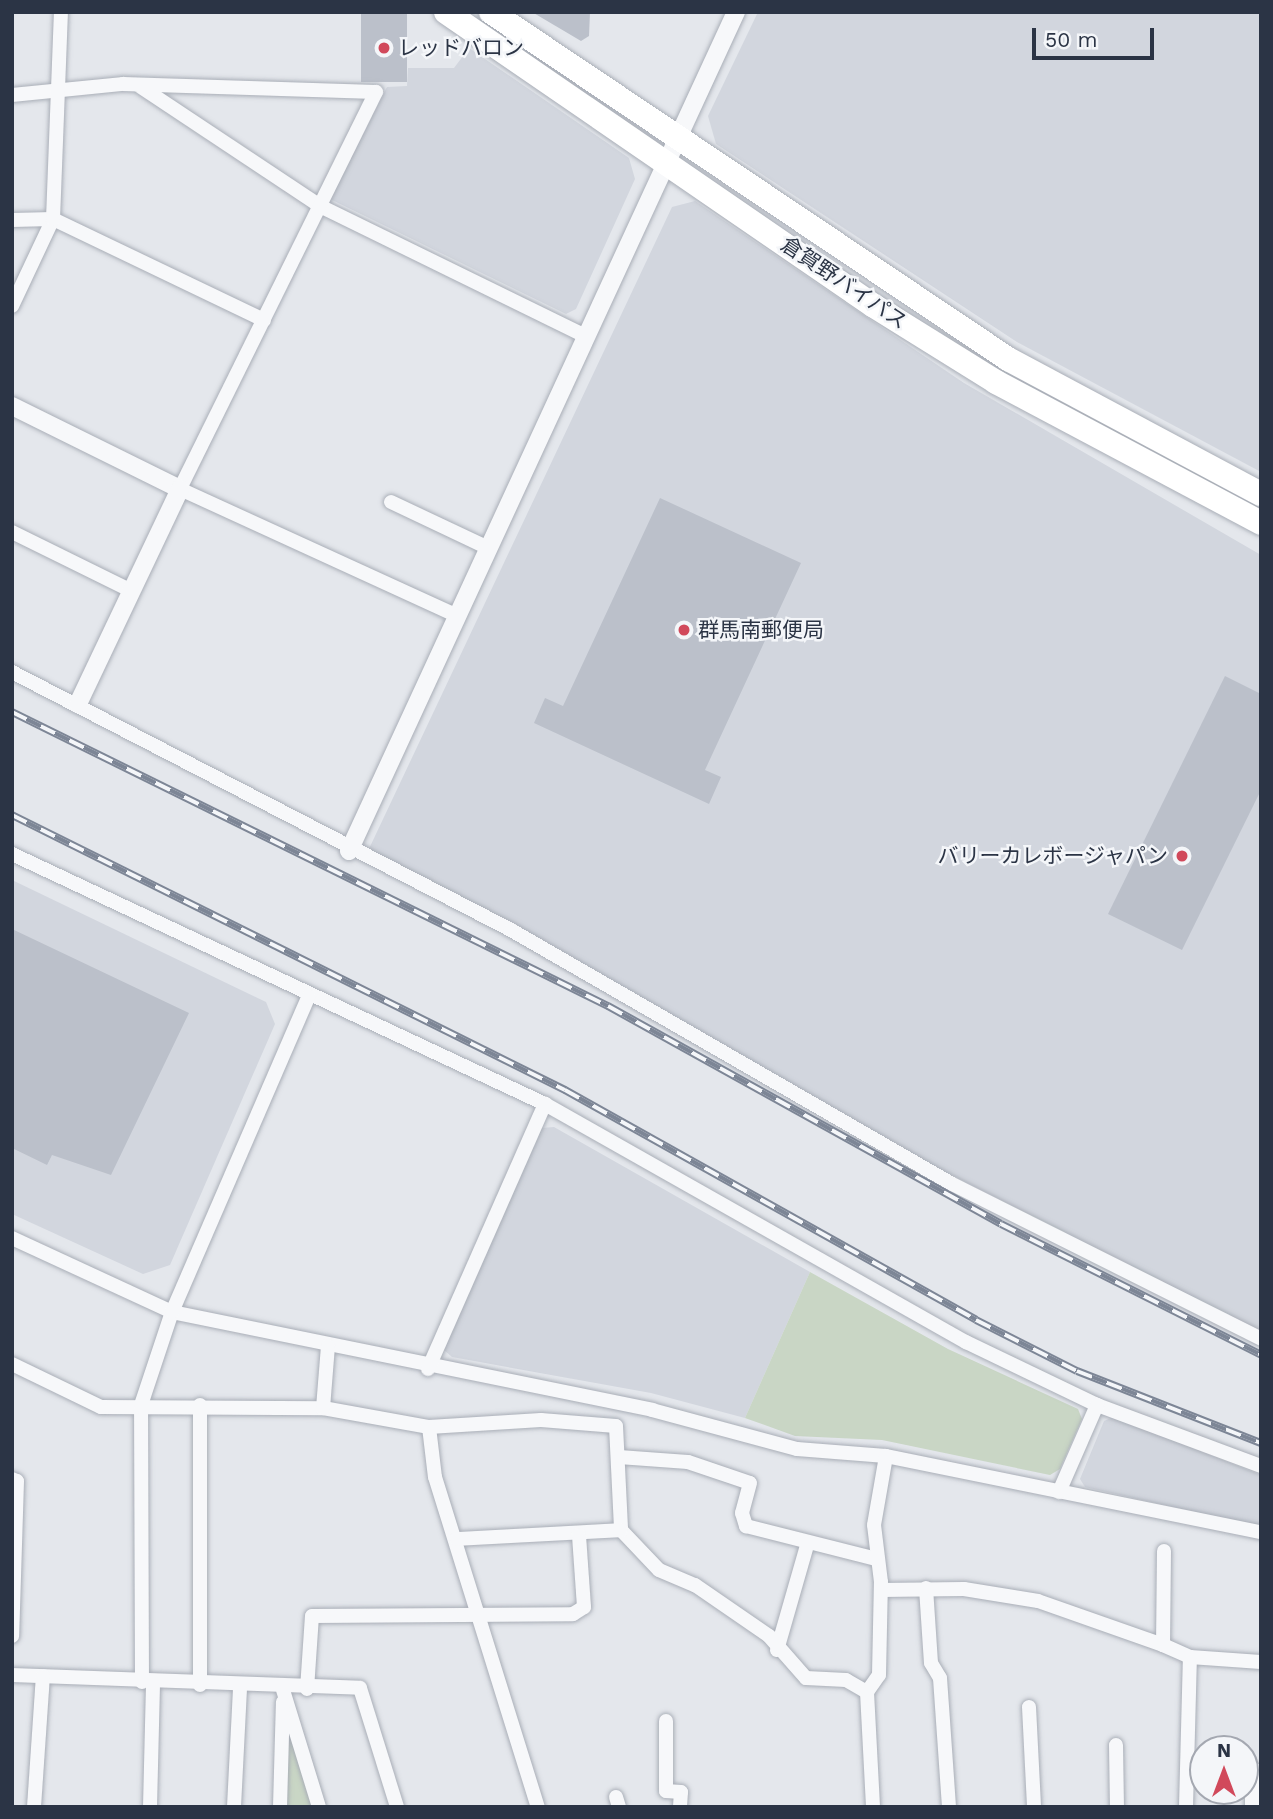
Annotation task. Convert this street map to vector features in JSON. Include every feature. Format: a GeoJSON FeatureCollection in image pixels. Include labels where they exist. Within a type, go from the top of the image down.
{"type":"FeatureCollection","features":[{"type":"Feature","properties":{"kind":"highway","name":"倉賀野バイパス"},"geometry":{"type":"LineString","coordinates":[[446,12],[996,382],[1261,523]]}},
{"type":"Feature","properties":{"kind":"highway","name":"倉賀野バイパス"},"geometry":{"type":"LineString","coordinates":[[491,12],[1008,359],[1261,494]]}},
{"type":"Feature","properties":{"kind":"street"},"geometry":{"type":"LineString","coordinates":[[12,306],[53,219],[61,92],[61,12]]}},
{"type":"Feature","properties":{"kind":"street"},"geometry":{"type":"LineString","coordinates":[[349,851],[485,547],[736,12]]}},
{"type":"Feature","properties":{"kind":"street"},"geometry":{"type":"LineString","coordinates":[[137,85],[320,206],[585,336]]}},
{"type":"Feature","properties":{"kind":"street"},"geometry":{"type":"LineString","coordinates":[[12,95],[137,85],[376,92],[180,489],[78,704]]}},
{"type":"Feature","properties":{"kind":"street"},"geometry":{"type":"LineString","coordinates":[[12,220],[53,219],[264,320]]}},
{"type":"Feature","properties":{"kind":"street"},"geometry":{"type":"LineString","coordinates":[[12,406],[180,489],[456,615]]}},
{"type":"Feature","properties":{"kind":"street"},"geometry":{"type":"LineString","coordinates":[[391,502],[485,547]]}},
{"type":"Feature","properties":{"kind":"street"},"geometry":{"type":"LineString","coordinates":[[12,532],[132,591]]}},
{"type":"Feature","properties":{"kind":"street"},"geometry":{"type":"LineString","coordinates":[[12,672],[318,825],[349,851],[511,930],[952,1184],[1261,1339]]}},
{"type":"Feature","properties":{"kind":"street"},"geometry":{"type":"LineString","coordinates":[[12,854],[309,996],[545,1104],[870,1291],[1097,1405],[1261,1466]]}},
{"type":"Feature","properties":{"kind":"street"},"geometry":{"type":"LineString","coordinates":[[150,1807],[141,1405],[172,1312],[309,996]]}},
{"type":"Feature","properties":{"kind":"street"},"geometry":{"type":"LineString","coordinates":[[428,1368],[545,1104]]}},
{"type":"Feature","properties":{"kind":"street"},"geometry":{"type":"LineString","coordinates":[[12,1238],[172,1312],[428,1368],[652,1410],[797,1449],[886,1456],[1261,1532]]}},
{"type":"Feature","properties":{"kind":"street"},"geometry":{"type":"LineString","coordinates":[[323,1408],[328,1346]]}},
{"type":"Feature","properties":{"kind":"street"},"geometry":{"type":"LineString","coordinates":[[12,1364],[101,1406],[323,1408],[429,1427],[541,1420],[616,1426],[621,1530],[659,1570],[725,1605],[769,1636],[777,1650],[806,1678],[846,1680],[867,1692]]}},
{"type":"Feature","properties":{"kind":"street"},"geometry":{"type":"LineString","coordinates":[[200,1405],[200,1685]]}},
{"type":"Feature","properties":{"kind":"street"},"geometry":{"type":"LineString","coordinates":[[1059,1492],[1097,1405]]}},
{"type":"Feature","properties":{"kind":"street"},"geometry":{"type":"LineString","coordinates":[[429,1427],[435,1477],[483,1618],[538,1807]]}},
{"type":"Feature","properties":{"kind":"street"},"geometry":{"type":"LineString","coordinates":[[873,1807],[867,1692],[879,1675],[881,1590],[876,1559],[886,1456]]}},
{"type":"Feature","properties":{"kind":"street"},"geometry":{"type":"LineString","coordinates":[[619,1457],[688,1462],[750,1483],[742,1513],[746,1526],[876,1559]]}},
{"type":"Feature","properties":{"kind":"street"},"geometry":{"type":"LineString","coordinates":[[12,1479],[17,1481],[12,1636]]}},
{"type":"Feature","properties":{"kind":"street"},"geometry":{"type":"LineString","coordinates":[[457,1539],[579,1535],[621,1530]]}},
{"type":"Feature","properties":{"kind":"street"},"geometry":{"type":"LineString","coordinates":[[307,1689],[312,1616],[483,1618],[573,1614],[584,1607],[579,1535]]}},
{"type":"Feature","properties":{"kind":"street"},"geometry":{"type":"LineString","coordinates":[[777,1650],[808,1542]]}},
{"type":"Feature","properties":{"kind":"street"},"geometry":{"type":"LineString","coordinates":[[1163,1645],[1164,1551]]}},
{"type":"Feature","properties":{"kind":"street"},"geometry":{"type":"LineString","coordinates":[[881,1590],[926,1588],[1038,1601],[1190,1657],[1261,1662]]}},
{"type":"Feature","properties":{"kind":"street"},"geometry":{"type":"LineString","coordinates":[[926,1588],[931,1663],[940,1678],[949,1807]]}},
{"type":"Feature","properties":{"kind":"street"},"geometry":{"type":"LineString","coordinates":[[1186,1807],[1190,1657]]}},
{"type":"Feature","properties":{"kind":"street"},"geometry":{"type":"LineString","coordinates":[[12,1675],[284,1690],[360,1688],[397,1807]]}},
{"type":"Feature","properties":{"kind":"street"},"geometry":{"type":"LineString","coordinates":[[34,1807],[43,1676]]}},
{"type":"Feature","properties":{"kind":"street"},"geometry":{"type":"LineString","coordinates":[[234,1807],[240,1688]]}},
{"type":"Feature","properties":{"kind":"street"},"geometry":{"type":"LineString","coordinates":[[281,1807],[284,1690]]}},
{"type":"Feature","properties":{"kind":"street"},"geometry":{"type":"LineString","coordinates":[[284,1690],[319,1807]]}},
{"type":"Feature","properties":{"kind":"street"},"geometry":{"type":"LineString","coordinates":[[1029,1707],[1034,1807]]}},
{"type":"Feature","properties":{"kind":"street"},"geometry":{"type":"LineString","coordinates":[[666,1721],[666,1791],[681,1792],[680,1807]]}},
{"type":"Feature","properties":{"kind":"street"},"geometry":{"type":"LineString","coordinates":[[1116,1745],[1117,1807]]}},
{"type":"Feature","properties":{"kind":"street"},"geometry":{"type":"LineString","coordinates":[[1252,1807],[1252,1771],[1261,1771]]}},
{"type":"Feature","properties":{"kind":"shaded area"},"geometry":{"type":"Polygon","coordinates":[[[758,12],[1261,12],[1261,472],[1017,342],[716,144],[708,116],[758,12]]]}},
{"type":"Feature","properties":{"kind":"shaded area"},"geometry":{"type":"Polygon","coordinates":[[[469,48],[629,158],[635,179],[576,309],[566,314],[330,199],[387,87],[407,86],[408,68],[454,68],[469,48]]]}},
{"type":"Feature","properties":{"kind":"shaded area"},"geometry":{"type":"Polygon","coordinates":[[[695,201],[964,383],[1261,555],[1261,1332],[899,1148],[510,921],[367,853],[672,207],[695,201]]]}},
{"type":"Feature","properties":{"kind":"shaded area"},"geometry":{"type":"Polygon","coordinates":[[[12,880],[266,1002],[275,1024],[170,1265],[143,1274],[12,1214],[12,880]]]}},
{"type":"Feature","properties":{"kind":"shaded area"},"geometry":{"type":"Polygon","coordinates":[[[554,1127],[810,1272],[745,1418],[651,1393],[452,1357],[444,1350],[542,1128],[554,1127]]]}},
{"type":"Feature","properties":{"kind":"shaded area"},"geometry":{"type":"Polygon","coordinates":[[[1113,1417],[1261,1475],[1261,1527],[1085,1487],[1080,1479],[1104,1421],[1113,1417]]]}},
{"type":"Feature","properties":{"kind":"green space"},"geometry":{"type":"Polygon","coordinates":[[[810,1272],[948,1349],[1078,1409],[1082,1419],[1060,1469],[1050,1475],[882,1440],[795,1436],[745,1418],[810,1272]]]}},
{"type":"Feature","properties":{"kind":"green space"},"geometry":{"type":"Polygon","coordinates":[[[288,1719],[313,1807],[286,1807],[288,1719]]]}},
{"type":"Feature","properties":{"kind":"building","name":"レッドバロン"},"geometry":{"type":"Polygon","coordinates":[[[361,12],[407,12],[407,82],[361,82],[361,12]]]}},
{"type":"Feature","properties":{"kind":"building"},"geometry":{"type":"Polygon","coordinates":[[[532,12],[590,12],[589,36],[581,41],[532,12]]]}},
{"type":"Feature","properties":{"kind":"building","name":"群馬南郵便局"},"geometry":{"type":"Polygon","coordinates":[[[660,498],[801,563],[705,770],[721,777],[709,804],[534,723],[545,698],[563,706],[660,498]]]}},
{"type":"Feature","properties":{"kind":"building","name":"バリーカレボージャパン"},"geometry":{"type":"Polygon","coordinates":[[[1225,676],[1261,694],[1261,790],[1182,950],[1108,914],[1225,676]]]}},
{"type":"Feature","properties":{"kind":"building"},"geometry":{"type":"Polygon","coordinates":[[[12,929],[189,1013],[111,1175],[52,1155],[47,1165],[12,1148],[12,929]]]}},
{"type":"Feature","properties":{"kind":"railway"},"geometry":{"type":"LineString","coordinates":[[12,712],[608,1006],[1001,1224],[1261,1355]]}},
{"type":"Feature","properties":{"kind":"railway"},"geometry":{"type":"LineString","coordinates":[[12,815],[565,1090],[976,1320],[1077,1371],[1261,1443]]}},
{"type":"Feature","properties":{"kind":"place","name":"レッドバロン"},"geometry":{"type":"Point","coordinates":[384,48]}},
{"type":"Feature","properties":{"kind":"place","name":"群馬南郵便局"},"geometry":{"type":"Point","coordinates":[684,630]}},
{"type":"Feature","properties":{"kind":"place","name":"バリーカレボージャパン"},"geometry":{"type":"Point","coordinates":[1182,856]}}]}
